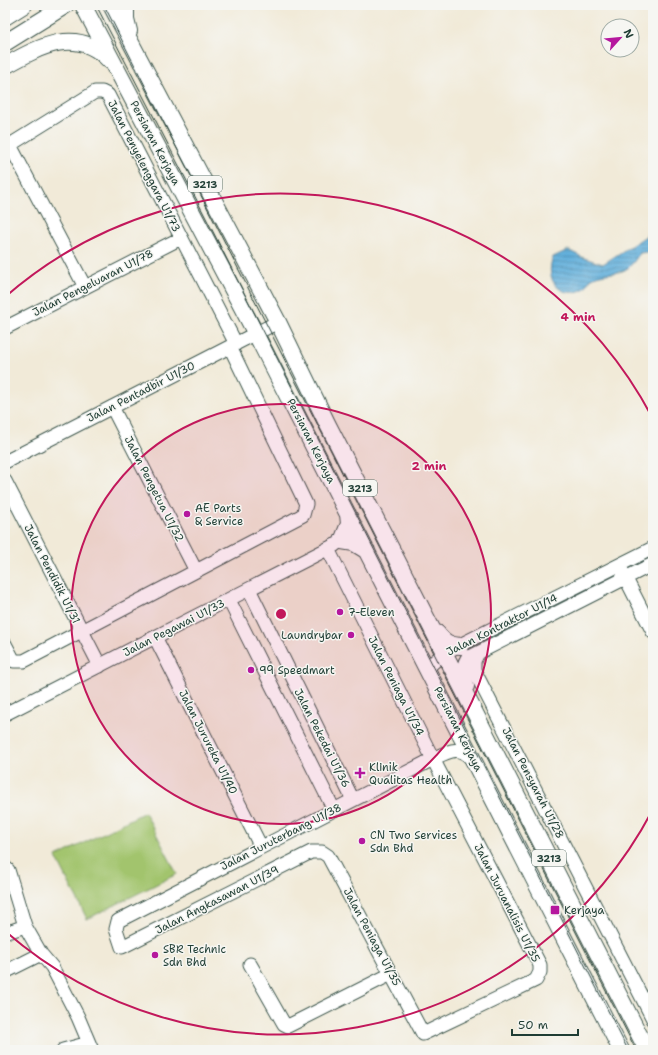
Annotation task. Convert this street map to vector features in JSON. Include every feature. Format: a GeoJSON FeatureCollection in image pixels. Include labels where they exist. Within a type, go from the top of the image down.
{"type":"FeatureCollection","features":[{"type":"Feature","properties":{"kind":"main road"},"geometry":{"type":"LineString","coordinates":[[5,17],[24,5]]}},
{"type":"Feature","properties":{"kind":"main road"},"geometry":{"type":"LineString","coordinates":[[5,43],[66,5]]}},
{"type":"Feature","properties":{"kind":"main road","name":"Persiaran Kerjaya"},"geometry":{"type":"LineString","coordinates":[[83,5],[256,334],[621,1050]]}},
{"type":"Feature","properties":{"kind":"main road","name":"Persiaran Kerjaya"},"geometry":{"type":"LineString","coordinates":[[111,5],[278,322],[327,424],[647,1050]]}},
{"type":"Feature","properties":{"kind":"main road"},"geometry":{"type":"LineString","coordinates":[[126,5],[126,19],[132,46]]}},
{"type":"Feature","properties":{"kind":"main road"},"geometry":{"type":"LineString","coordinates":[[5,66],[34,49],[54,42],[80,43],[102,53],[116,68]]}},
{"type":"Feature","properties":{"kind":"main road"},"geometry":{"type":"LineString","coordinates":[[348,514],[349,524],[342,541],[354,543],[367,551]]}},
{"type":"Feature","properties":{"kind":"main road"},"geometry":{"type":"LineString","coordinates":[[414,594],[443,641],[469,652],[463,667],[464,681],[489,741]]}},
{"type":"Feature","properties":{"kind":"street","name":"Jalan Penyelenggara U1/73"},"geometry":{"type":"LineString","coordinates":[[7,146],[95,92],[102,92],[108,95],[181,238],[233,346]]}},
{"type":"Feature","properties":{"kind":"street"},"geometry":{"type":"LineString","coordinates":[[7,146],[85,287]]}},
{"type":"Feature","properties":{"kind":"street","name":"Jalan Pengeluaran U1/78"},"geometry":{"type":"LineString","coordinates":[[5,328],[181,238]]}},
{"type":"Feature","properties":{"kind":"street","name":"Jalan Pentadbir U1/30"},"geometry":{"type":"LineString","coordinates":[[5,462],[278,322]]}},
{"type":"Feature","properties":{"kind":"street"},"geometry":{"type":"LineString","coordinates":[[5,644],[14,661],[24,661],[303,515],[306,504],[233,346]]}},
{"type":"Feature","properties":{"kind":"street","name":"Jalan Pengetua U1/32"},"geometry":{"type":"LineString","coordinates":[[112,407],[196,571]]}},
{"type":"Feature","properties":{"kind":"street","name":"Jalan Pendidik U1/31"},"geometry":{"type":"LineString","coordinates":[[5,481],[100,666]]}},
{"type":"Feature","properties":{"kind":"street","name":"Jalan Pegawai U1/33"},"geometry":{"type":"LineString","coordinates":[[5,714],[342,541]]}},
{"type":"Feature","properties":{"kind":"street","name":"Jalan Kontraktor U1/14"},"geometry":{"type":"LineString","coordinates":[[469,652],[618,565],[653,548]]}},
{"type":"Feature","properties":{"kind":"street","name":"Jalan Peniaga U1/34"},"geometry":{"type":"LineString","coordinates":[[328,549],[433,759]]}},
{"type":"Feature","properties":{"kind":"street","name":"Jalan Kontraktor U1/14"},"geometry":{"type":"LineString","coordinates":[[427,668],[469,652],[653,564]]}},
{"type":"Feature","properties":{"kind":"street"},"geometry":{"type":"LineString","coordinates":[[618,565],[653,632]]}},
{"type":"Feature","properties":{"kind":"street","name":"Jalan Pekedai U1/36"},"geometry":{"type":"LineString","coordinates":[[249,589],[353,800]]}},
{"type":"Feature","properties":{"kind":"street"},"geometry":{"type":"LineString","coordinates":[[228,600],[334,810]]}},
{"type":"Feature","properties":{"kind":"street","name":"Jalan Jurureka U1/40"},"geometry":{"type":"LineString","coordinates":[[155,637],[261,847]]}},
{"type":"Feature","properties":{"kind":"street","name":"Jalan Pensyarah U1/28"},"geometry":{"type":"LineString","coordinates":[[469,652],[474,661],[474,670],[653,1019]]}},
{"type":"Feature","properties":{"kind":"street","name":"Jalan Juruterbang U1/38"},"geometry":{"type":"LineString","coordinates":[[445,753],[455,744],[457,734],[449,711]]}},
{"type":"Feature","properties":{"kind":"street","name":"Jalan Juruterbang U1/38"},"geometry":{"type":"LineString","coordinates":[[122,947],[116,929],[118,921],[445,753],[456,750],[464,752],[472,760],[487,786]]}},
{"type":"Feature","properties":{"kind":"street","name":"Jalan Juruanalisis U1/35"},"geometry":{"type":"LineString","coordinates":[[423,1034],[536,980],[540,972],[540,965],[433,759]]}},
{"type":"Feature","properties":{"kind":"street","name":"Jalan Peniaga U1/35"},"geometry":{"type":"LineString","coordinates":[[311,852],[322,852],[328,856],[423,1034]]}},
{"type":"Feature","properties":{"kind":"street","name":"Jalan Angkasawan U1/39"},"geometry":{"type":"LineString","coordinates":[[122,947],[311,852]]}},
{"type":"Feature","properties":{"kind":"street"},"geometry":{"type":"LineString","coordinates":[[5,867],[8,870],[25,926],[41,954],[52,967],[78,1017],[90,1046],[63,1050]]}},
{"type":"Feature","properties":{"kind":"street"},"geometry":{"type":"LineString","coordinates":[[11,931],[25,926]]}},
{"type":"Feature","properties":{"kind":"street"},"geometry":{"type":"LineString","coordinates":[[5,972],[41,954]]}},
{"type":"Feature","properties":{"kind":"street"},"geometry":{"type":"LineString","coordinates":[[250,964],[284,1024],[288,1026],[391,974]]}},
{"type":"Feature","properties":{"kind":"green space"},"geometry":{"type":"Polygon","coordinates":[[[145,812],[177,874],[87,919],[56,857],[145,812]]]}},
{"type":"Feature","properties":{"kind":"water"},"geometry":{"type":"Polygon","coordinates":[[[653,223],[653,251],[640,253],[628,268],[620,272],[596,276],[591,279],[584,289],[574,292],[566,292],[560,289],[552,279],[550,273],[553,257],[568,250],[584,258],[603,264],[646,236],[653,223]]]}},
{"type":"Feature","properties":{"kind":"tram line"},"geometry":{"type":"LineString","coordinates":[[96,5],[205,216],[628,1050]]}},
{"type":"Feature","properties":{"kind":"tram line"},"geometry":{"type":"LineString","coordinates":[[104,5],[636,1050]]}},
{"type":"Feature","properties":{"kind":"place","name":"AE Parts & Service"},"geometry":{"type":"Point","coordinates":[187,514]}},
{"type":"Feature","properties":{"kind":"place","name":"7-Eleven"},"geometry":{"type":"Point","coordinates":[340,612]}},
{"type":"Feature","properties":{"kind":"place","name":"Laundrybar"},"geometry":{"type":"Point","coordinates":[351,635]}},
{"type":"Feature","properties":{"kind":"place","name":"99 Speedmart"},"geometry":{"type":"Point","coordinates":[251,670]}},
{"type":"Feature","properties":{"kind":"place","name":"Klinik Qualitas Health"},"geometry":{"type":"Point","coordinates":[360,773]}},
{"type":"Feature","properties":{"kind":"place","name":"CN Two Services Sdn Bhd"},"geometry":{"type":"Point","coordinates":[362,841]}},
{"type":"Feature","properties":{"kind":"place","name":"Kerjaya"},"geometry":{"type":"Point","coordinates":[555,910]}},
{"type":"Feature","properties":{"kind":"place","name":"SBR Technic Sdn Bhd"},"geometry":{"type":"Point","coordinates":[155,955]}}]}
